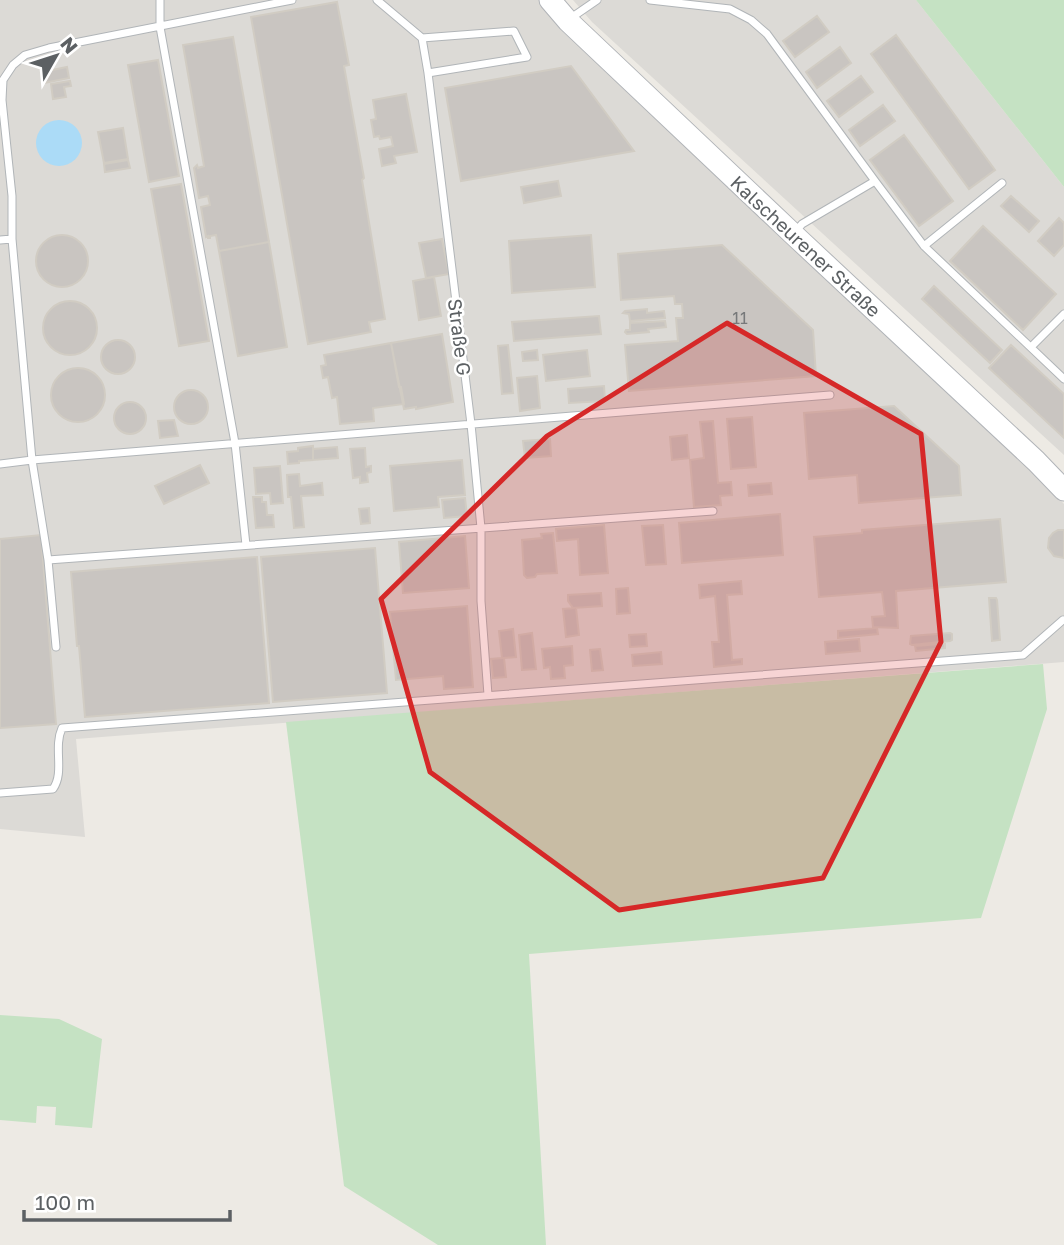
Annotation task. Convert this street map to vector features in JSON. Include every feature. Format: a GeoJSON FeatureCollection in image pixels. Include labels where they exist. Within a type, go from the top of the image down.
{"type":"FeatureCollection","features":[{"type":"Feature","properties":{"kind":"main road","name":"Kalscheurener Straße"},"geometry":{"type":"LineString","coordinates":[[550,0],[568,21],[1064,489]]}},
{"type":"Feature","properties":{"kind":"lane"},"geometry":{"type":"LineString","coordinates":[[160,0],[159,27],[236,443],[246,545]]}},
{"type":"Feature","properties":{"kind":"lane"},"geometry":{"type":"LineString","coordinates":[[56,647],[48,560],[32,460],[12,239],[12,196],[2,100],[3,80],[13,65],[25,55],[49,48],[292,0]]}},
{"type":"Feature","properties":{"kind":"lane"},"geometry":{"type":"LineString","coordinates":[[377,0],[422,38],[514,31],[527,57],[428,73]]}},
{"type":"Feature","properties":{"kind":"lane"},"geometry":{"type":"LineString","coordinates":[[568,21],[597,0]]}},
{"type":"Feature","properties":{"kind":"lane"},"geometry":{"type":"LineString","coordinates":[[650,0],[730,9],[751,20],[768,34],[924,246],[1064,379]]}},
{"type":"Feature","properties":{"kind":"lane","name":"Straße G"},"geometry":{"type":"LineString","coordinates":[[422,38],[471,424],[481,528],[481,601],[488,695]]}},
{"type":"Feature","properties":{"kind":"lane"},"geometry":{"type":"LineString","coordinates":[[793,234],[802,224],[875,181]]}},
{"type":"Feature","properties":{"kind":"lane"},"geometry":{"type":"LineString","coordinates":[[924,246],[1002,183]]}},
{"type":"Feature","properties":{"kind":"lane"},"geometry":{"type":"LineString","coordinates":[[0,240],[12,239]]}},
{"type":"Feature","properties":{"kind":"lane"},"geometry":{"type":"LineString","coordinates":[[1031,348],[1064,314]]}},
{"type":"Feature","properties":{"kind":"lane"},"geometry":{"type":"LineString","coordinates":[[0,464],[830,395]]}},
{"type":"Feature","properties":{"kind":"lane"},"geometry":{"type":"LineString","coordinates":[[48,560],[713,511]]}},
{"type":"Feature","properties":{"kind":"lane"},"geometry":{"type":"LineString","coordinates":[[0,793],[53,789],[58,781],[57,738],[62,728],[1023,655],[1063,620]]}},
{"type":"Feature","properties":{"kind":"highlighted area"},"geometry":{"type":"Polygon","coordinates":[[[727,323],[921,434],[941,642],[823,878],[619,910],[430,772],[381,599],[547,436],[727,323]]]}},
{"type":"Feature","properties":{"kind":"shaded area"},"geometry":{"type":"Polygon","coordinates":[[[0,0],[540,0],[625,90],[1022,461],[1064,504],[1064,662],[76,739],[85,837],[0,829],[0,0]]]}},
{"type":"Feature","properties":{"kind":"shaded area"},"geometry":{"type":"Polygon","coordinates":[[[573,0],[916,0],[1064,187],[1064,455],[592,22],[573,0]]]}},
{"type":"Feature","properties":{"kind":"green space"},"geometry":{"type":"Polygon","coordinates":[[[916,0],[1064,0],[1064,187],[916,0]]]}},
{"type":"Feature","properties":{"kind":"green space"},"geometry":{"type":"Polygon","coordinates":[[[1043,664],[1047,709],[981,918],[529,954],[546,1245],[438,1245],[344,1186],[286,722],[1043,664]]]}},
{"type":"Feature","properties":{"kind":"green space"},"geometry":{"type":"Polygon","coordinates":[[[0,1015],[59,1019],[102,1039],[92,1128],[55,1125],[56,1107],[37,1106],[36,1123],[0,1120],[0,1015]]]}},
{"type":"Feature","properties":{"kind":"water"},"geometry":{"type":"Polygon","coordinates":[[[59,120],[76,126],[82,143],[76,160],[59,166],[42,160],[36,143],[42,126],[59,120]]]}},
{"type":"Feature","properties":{"kind":"building"},"geometry":{"type":"Polygon","coordinates":[[[337,2],[349,65],[344,66],[385,319],[369,322],[371,332],[308,344],[251,17],[337,2]]]}},
{"type":"Feature","properties":{"kind":"building"},"geometry":{"type":"Polygon","coordinates":[[[817,16],[829,32],[795,57],[783,41],[817,16]]]}},
{"type":"Feature","properties":{"kind":"building"},"geometry":{"type":"Polygon","coordinates":[[[896,35],[995,170],[969,189],[871,54],[896,35]]]}},
{"type":"Feature","properties":{"kind":"building"},"geometry":{"type":"Polygon","coordinates":[[[233,37],[269,242],[219,251],[216,235],[206,237],[201,207],[210,205],[208,196],[199,198],[194,168],[197,165],[198,168],[204,166],[183,45],[233,37]]]}},
{"type":"Feature","properties":{"kind":"building"},"geometry":{"type":"Polygon","coordinates":[[[840,47],[851,63],[817,88],[806,72],[840,47]]]}},
{"type":"Feature","properties":{"kind":"building"},"geometry":{"type":"Polygon","coordinates":[[[158,60],[179,176],[149,182],[128,65],[158,60]]]}},
{"type":"Feature","properties":{"kind":"building"},"geometry":{"type":"Polygon","coordinates":[[[571,66],[634,151],[461,181],[445,88],[571,66]]]}},
{"type":"Feature","properties":{"kind":"building"},"geometry":{"type":"Polygon","coordinates":[[[67,67],[69,78],[44,83],[42,72],[67,67]]]}},
{"type":"Feature","properties":{"kind":"building"},"geometry":{"type":"Polygon","coordinates":[[[861,76],[873,92],[839,117],[827,101],[861,76]]]}},
{"type":"Feature","properties":{"kind":"building"},"geometry":{"type":"Polygon","coordinates":[[[70,81],[71,86],[64,87],[66,97],[53,99],[51,84],[70,81]]]}},
{"type":"Feature","properties":{"kind":"building"},"geometry":{"type":"Polygon","coordinates":[[[406,94],[417,152],[394,156],[396,163],[382,166],[379,149],[393,146],[391,137],[374,137],[371,120],[376,119],[373,100],[406,94]]]}},
{"type":"Feature","properties":{"kind":"building"},"geometry":{"type":"Polygon","coordinates":[[[883,105],[895,121],[860,146],[849,130],[883,105]]]}},
{"type":"Feature","properties":{"kind":"building"},"geometry":{"type":"Polygon","coordinates":[[[123,128],[128,159],[104,163],[98,132],[123,128]]]}},
{"type":"Feature","properties":{"kind":"building"},"geometry":{"type":"Polygon","coordinates":[[[904,135],[953,201],[919,226],[870,160],[904,135]]]}},
{"type":"Feature","properties":{"kind":"building"},"geometry":{"type":"Polygon","coordinates":[[[128,160],[130,168],[105,172],[104,164],[128,160]]]}},
{"type":"Feature","properties":{"kind":"building"},"geometry":{"type":"Polygon","coordinates":[[[558,181],[561,196],[524,203],[521,187],[558,181]]]}},
{"type":"Feature","properties":{"kind":"building"},"geometry":{"type":"Polygon","coordinates":[[[181,184],[209,341],[179,346],[151,189],[181,184]]]}},
{"type":"Feature","properties":{"kind":"building"},"geometry":{"type":"Polygon","coordinates":[[[1011,196],[1039,221],[1029,232],[1001,206],[1011,196]]]}},
{"type":"Feature","properties":{"kind":"building"},"geometry":{"type":"Polygon","coordinates":[[[1059,218],[1064,223],[1064,245],[1054,256],[1038,241],[1059,218]]]}},
{"type":"Feature","properties":{"kind":"building"},"geometry":{"type":"Polygon","coordinates":[[[983,226],[1056,294],[1023,330],[950,261],[983,226]]]}},
{"type":"Feature","properties":{"kind":"building"},"geometry":{"type":"Polygon","coordinates":[[[62,235],[72,237],[80,243],[86,251],[86,271],[80,279],[72,285],[62,287],[52,285],[44,279],[38,271],[36,261],[38,251],[44,243],[52,237],[62,235]]]}},
{"type":"Feature","properties":{"kind":"building"},"geometry":{"type":"Polygon","coordinates":[[[591,235],[595,287],[512,293],[509,241],[591,235]]]}},
{"type":"Feature","properties":{"kind":"building"},"geometry":{"type":"Polygon","coordinates":[[[442,239],[449,274],[426,278],[419,243],[442,239]]]}},
{"type":"Feature","properties":{"kind":"building"},"geometry":{"type":"Polygon","coordinates":[[[269,242],[287,347],[238,356],[219,251],[269,242]]]}},
{"type":"Feature","properties":{"kind":"building"},"geometry":{"type":"Polygon","coordinates":[[[722,245],[813,330],[816,376],[629,391],[625,345],[678,341],[676,318],[683,318],[682,304],[675,304],[674,296],[621,300],[618,254],[722,245]]]}},
{"type":"Feature","properties":{"kind":"building"},"geometry":{"type":"Polygon","coordinates":[[[434,277],[441,316],[419,320],[413,281],[434,277]]]}},
{"type":"Feature","properties":{"kind":"building"},"geometry":{"type":"Polygon","coordinates":[[[934,286],[1002,350],[990,363],[922,299],[934,286]]]}},
{"type":"Feature","properties":{"kind":"building"},"geometry":{"type":"Polygon","coordinates":[[[70,301],[89,309],[97,328],[89,347],[70,355],[51,347],[43,328],[51,309],[70,301]]]}},
{"type":"Feature","properties":{"kind":"building"},"geometry":{"type":"Polygon","coordinates":[[[647,309],[647,313],[664,311],[665,318],[630,321],[629,314],[623,313],[625,311],[647,309]]]}},
{"type":"Feature","properties":{"kind":"building"},"geometry":{"type":"Polygon","coordinates":[[[599,316],[601,334],[514,341],[512,322],[599,316]]]}},
{"type":"Feature","properties":{"kind":"building"},"geometry":{"type":"Polygon","coordinates":[[[665,321],[666,327],[648,329],[649,332],[625,332],[630,330],[630,323],[665,321]]]}},
{"type":"Feature","properties":{"kind":"building"},"geometry":{"type":"Polygon","coordinates":[[[442,334],[453,402],[404,409],[391,343],[442,334]]]}},
{"type":"Feature","properties":{"kind":"building"},"geometry":{"type":"Polygon","coordinates":[[[118,340],[130,345],[135,357],[130,369],[118,374],[106,369],[101,357],[106,345],[118,340]]]}},
{"type":"Feature","properties":{"kind":"building"},"geometry":{"type":"Polygon","coordinates":[[[391,343],[404,404],[373,408],[374,421],[340,424],[337,397],[332,398],[328,377],[323,378],[321,366],[326,365],[324,355],[391,343]]]}},
{"type":"Feature","properties":{"kind":"building"},"geometry":{"type":"Polygon","coordinates":[[[508,345],[513,393],[502,394],[498,346],[508,345]]]}},
{"type":"Feature","properties":{"kind":"building"},"geometry":{"type":"Polygon","coordinates":[[[1011,345],[1064,394],[1064,438],[989,368],[1011,345]]]}},
{"type":"Feature","properties":{"kind":"building"},"geometry":{"type":"Polygon","coordinates":[[[537,350],[538,360],[523,361],[522,352],[537,350]]]}},
{"type":"Feature","properties":{"kind":"building"},"geometry":{"type":"Polygon","coordinates":[[[587,350],[590,376],[546,381],[543,355],[587,350]]]}},
{"type":"Feature","properties":{"kind":"building"},"geometry":{"type":"Polygon","coordinates":[[[78,368],[97,376],[105,395],[97,414],[78,422],[59,414],[51,395],[59,376],[78,368]]]}},
{"type":"Feature","properties":{"kind":"building"},"geometry":{"type":"Polygon","coordinates":[[[537,376],[540,408],[520,411],[517,378],[537,376]]]}},
{"type":"Feature","properties":{"kind":"building"},"geometry":{"type":"Polygon","coordinates":[[[604,386],[605,401],[569,403],[568,389],[604,386]]]}},
{"type":"Feature","properties":{"kind":"building"},"geometry":{"type":"Polygon","coordinates":[[[191,390],[203,395],[208,407],[203,419],[191,424],[179,419],[174,407],[179,395],[191,390]]]}},
{"type":"Feature","properties":{"kind":"building"},"geometry":{"type":"Polygon","coordinates":[[[130,402],[142,406],[146,418],[142,430],[130,434],[118,430],[114,418],[118,406],[130,402]]]}},
{"type":"Feature","properties":{"kind":"building"},"geometry":{"type":"Polygon","coordinates":[[[894,406],[959,466],[961,495],[859,503],[857,475],[809,479],[804,413],[894,406]]]}},
{"type":"Feature","properties":{"kind":"building"},"geometry":{"type":"Polygon","coordinates":[[[752,417],[756,467],[731,469],[727,419],[752,417]]]}},
{"type":"Feature","properties":{"kind":"building"},"geometry":{"type":"Polygon","coordinates":[[[174,420],[178,436],[160,438],[158,421],[174,420]]]}},
{"type":"Feature","properties":{"kind":"building"},"geometry":{"type":"Polygon","coordinates":[[[713,421],[718,483],[731,482],[732,495],[720,496],[721,505],[694,507],[690,460],[704,458],[700,422],[713,421]]]}},
{"type":"Feature","properties":{"kind":"building"},"geometry":{"type":"Polygon","coordinates":[[[687,435],[689,458],[672,460],[670,437],[687,435]]]}},
{"type":"Feature","properties":{"kind":"building"},"geometry":{"type":"Polygon","coordinates":[[[550,439],[551,456],[525,458],[523,441],[550,439]]]}},
{"type":"Feature","properties":{"kind":"building"},"geometry":{"type":"Polygon","coordinates":[[[313,446],[313,460],[288,464],[287,452],[313,446]]]}},
{"type":"Feature","properties":{"kind":"building"},"geometry":{"type":"Polygon","coordinates":[[[337,447],[338,458],[313,460],[313,449],[337,447]]]}},
{"type":"Feature","properties":{"kind":"building"},"geometry":{"type":"Polygon","coordinates":[[[365,448],[366,467],[371,466],[371,472],[367,473],[368,482],[360,483],[360,477],[353,478],[350,449],[365,448]]]}},
{"type":"Feature","properties":{"kind":"building"},"geometry":{"type":"Polygon","coordinates":[[[462,460],[465,495],[438,497],[439,507],[394,511],[390,466],[462,460]]]}},
{"type":"Feature","properties":{"kind":"building"},"geometry":{"type":"Polygon","coordinates":[[[200,465],[209,483],[164,504],[155,486],[200,465]]]}},
{"type":"Feature","properties":{"kind":"building"},"geometry":{"type":"Polygon","coordinates":[[[280,466],[283,503],[271,504],[270,493],[256,494],[254,468],[280,466]]]}},
{"type":"Feature","properties":{"kind":"building"},"geometry":{"type":"Polygon","coordinates":[[[299,474],[300,486],[322,483],[323,495],[301,496],[304,527],[294,528],[287,475],[299,474]]]}},
{"type":"Feature","properties":{"kind":"building"},"geometry":{"type":"Polygon","coordinates":[[[771,483],[772,494],[749,496],[748,485],[771,483]]]}},
{"type":"Feature","properties":{"kind":"building"},"geometry":{"type":"Polygon","coordinates":[[[253,497],[262,497],[262,502],[266,502],[267,515],[273,515],[274,527],[256,528],[253,497]]]}},
{"type":"Feature","properties":{"kind":"building"},"geometry":{"type":"Polygon","coordinates":[[[465,498],[467,516],[444,518],[442,500],[465,498]]]}},
{"type":"Feature","properties":{"kind":"building"},"geometry":{"type":"Polygon","coordinates":[[[369,508],[370,523],[361,524],[359,509],[369,508]]]}},
{"type":"Feature","properties":{"kind":"building"},"geometry":{"type":"Polygon","coordinates":[[[780,514],[783,555],[682,563],[679,523],[780,514]]]}},
{"type":"Feature","properties":{"kind":"building"},"geometry":{"type":"Polygon","coordinates":[[[1000,519],[1006,582],[896,591],[898,628],[873,627],[872,617],[885,616],[882,592],[819,597],[814,537],[862,533],[862,530],[1000,519]]]}},
{"type":"Feature","properties":{"kind":"building"},"geometry":{"type":"Polygon","coordinates":[[[604,525],[608,573],[580,575],[578,539],[557,541],[556,529],[604,525]]]}},
{"type":"Feature","properties":{"kind":"building"},"geometry":{"type":"Polygon","coordinates":[[[663,525],[666,564],[646,565],[642,526],[663,525]]]}},
{"type":"Feature","properties":{"kind":"building"},"geometry":{"type":"Polygon","coordinates":[[[1058,530],[1064,530],[1064,558],[1054,556],[1048,548],[1049,538],[1058,530]]]}},
{"type":"Feature","properties":{"kind":"building"},"geometry":{"type":"Polygon","coordinates":[[[553,533],[557,573],[537,574],[527,578],[524,575],[522,540],[542,538],[541,534],[553,533]]]}},
{"type":"Feature","properties":{"kind":"building"},"geometry":{"type":"Polygon","coordinates":[[[41,535],[56,724],[0,728],[0,539],[41,535]]]}},
{"type":"Feature","properties":{"kind":"building"},"geometry":{"type":"Polygon","coordinates":[[[465,536],[469,588],[403,593],[399,542],[465,536]]]}},
{"type":"Feature","properties":{"kind":"building"},"geometry":{"type":"Polygon","coordinates":[[[375,548],[387,693],[273,702],[261,557],[375,548]]]}},
{"type":"Feature","properties":{"kind":"building"},"geometry":{"type":"Polygon","coordinates":[[[257,557],[269,703],[85,717],[71,572],[257,557]]]}},
{"type":"Feature","properties":{"kind":"building"},"geometry":{"type":"Polygon","coordinates":[[[741,581],[742,594],[727,595],[732,660],[742,659],[742,664],[714,667],[712,642],[719,642],[715,596],[700,598],[699,585],[741,581]]]}},
{"type":"Feature","properties":{"kind":"building"},"geometry":{"type":"Polygon","coordinates":[[[628,588],[630,613],[617,614],[616,589],[628,588]]]}},
{"type":"Feature","properties":{"kind":"building"},"geometry":{"type":"Polygon","coordinates":[[[601,593],[602,606],[573,608],[568,601],[568,595],[601,593]]]}},
{"type":"Feature","properties":{"kind":"building"},"geometry":{"type":"Polygon","coordinates":[[[989,598],[997,600],[1000,640],[992,641],[989,598]]]}},
{"type":"Feature","properties":{"kind":"building"},"geometry":{"type":"Polygon","coordinates":[[[467,606],[473,687],[444,689],[443,676],[396,680],[390,612],[467,606]]]}},
{"type":"Feature","properties":{"kind":"building"},"geometry":{"type":"Polygon","coordinates":[[[576,608],[579,635],[566,637],[563,609],[576,608]]]}},
{"type":"Feature","properties":{"kind":"building"},"geometry":{"type":"Polygon","coordinates":[[[877,628],[878,634],[838,638],[838,631],[877,628]]]}},
{"type":"Feature","properties":{"kind":"building"},"geometry":{"type":"Polygon","coordinates":[[[513,629],[516,657],[504,658],[506,677],[493,678],[491,659],[502,658],[499,631],[513,629]]]}},
{"type":"Feature","properties":{"kind":"building"},"geometry":{"type":"Polygon","coordinates":[[[532,633],[536,669],[522,670],[519,635],[532,633]]]}},
{"type":"Feature","properties":{"kind":"building"},"geometry":{"type":"Polygon","coordinates":[[[950,633],[950,641],[910,644],[911,636],[950,633]]]}},
{"type":"Feature","properties":{"kind":"building"},"geometry":{"type":"Polygon","coordinates":[[[646,634],[647,646],[630,647],[629,635],[646,634]]]}},
{"type":"Feature","properties":{"kind":"building"},"geometry":{"type":"Polygon","coordinates":[[[859,639],[860,651],[826,654],[825,642],[859,639]]]}},
{"type":"Feature","properties":{"kind":"building"},"geometry":{"type":"Polygon","coordinates":[[[945,644],[945,648],[916,651],[915,646],[945,644]]]}},
{"type":"Feature","properties":{"kind":"building"},"geometry":{"type":"Polygon","coordinates":[[[572,646],[573,665],[564,666],[565,678],[551,679],[550,667],[544,668],[542,649],[572,646]]]}},
{"type":"Feature","properties":{"kind":"building"},"geometry":{"type":"Polygon","coordinates":[[[600,649],[603,670],[592,671],[590,650],[600,649]]]}},
{"type":"Feature","properties":{"kind":"building"},"geometry":{"type":"Polygon","coordinates":[[[661,652],[662,664],[633,666],[632,655],[661,652]]]}}]}
